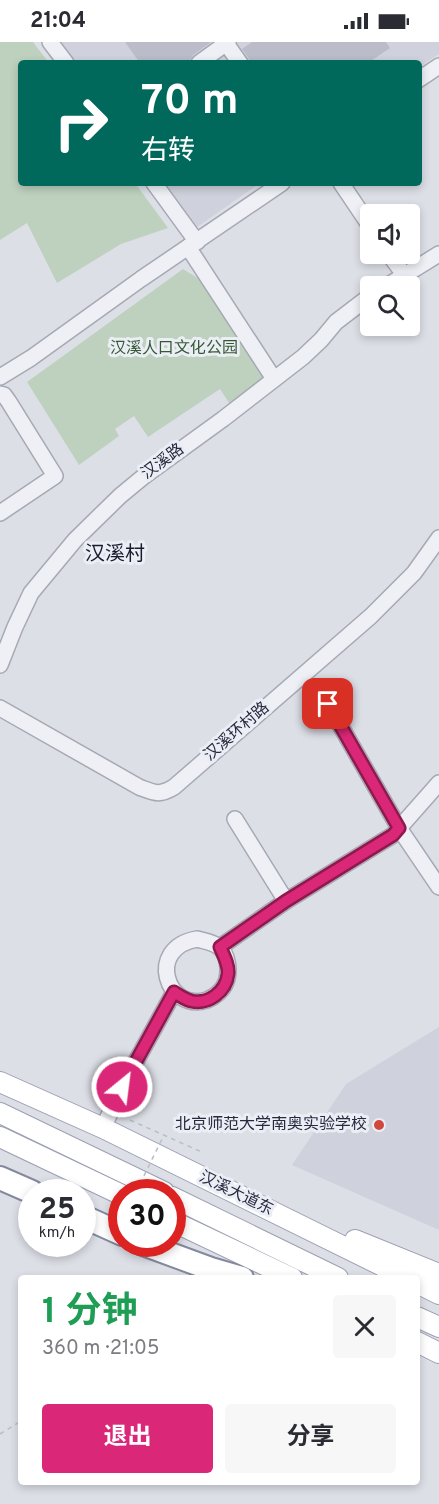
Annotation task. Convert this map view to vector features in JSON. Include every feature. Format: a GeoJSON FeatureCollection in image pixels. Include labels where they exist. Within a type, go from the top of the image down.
{"type":"FeatureCollection","features":[{"type":"Feature","properties":{"kind":"highway"},"geometry":{"type":"LineString","coordinates":[[0,1178],[18,1186]]}},
{"type":"Feature","properties":{"kind":"highway"},"geometry":{"type":"LineString","coordinates":[[179,1257],[232,1275]]}},
{"type":"Feature","properties":{"kind":"main road","name":"汉溪大道东"},"geometry":{"type":"LineString","coordinates":[[0,1082],[103,1128],[401,1275]]}},
{"type":"Feature","properties":{"kind":"main road"},"geometry":{"type":"LineString","coordinates":[[0,1113],[137,1179]]}},
{"type":"Feature","properties":{"kind":"main road"},"geometry":{"type":"LineString","coordinates":[[0,1137],[108,1188]]}},
{"type":"Feature","properties":{"kind":"main road","name":"汉溪大道东"},"geometry":{"type":"LineString","coordinates":[[186,1204],[332,1275]]}},
{"type":"Feature","properties":{"kind":"main road"},"geometry":{"type":"LineString","coordinates":[[267,1209],[408,1260],[439,1274]]}},
{"type":"Feature","properties":{"kind":"main road"},"geometry":{"type":"LineString","coordinates":[[186,1228],[286,1275]]}},
{"type":"Feature","properties":{"kind":"main road"},"geometry":{"type":"LineString","coordinates":[[420,1284],[439,1294]]}},
{"type":"Feature","properties":{"kind":"main road"},"geometry":{"type":"LineString","coordinates":[[420,1320],[439,1329]]}},
{"type":"Feature","properties":{"kind":"main road"},"geometry":{"type":"LineString","coordinates":[[420,1344],[439,1353]]}},
{"type":"Feature","properties":{"kind":"street"},"geometry":{"type":"LineString","coordinates":[[50,42],[64,60]]}},
{"type":"Feature","properties":{"kind":"street"},"geometry":{"type":"LineString","coordinates":[[203,60],[226,42],[238,60]]}},
{"type":"Feature","properties":{"kind":"street"},"geometry":{"type":"LineString","coordinates":[[422,77],[439,66]]}},
{"type":"Feature","properties":{"kind":"street"},"geometry":{"type":"LineString","coordinates":[[156,186],[274,379]]}},
{"type":"Feature","properties":{"kind":"street"},"geometry":{"type":"LineString","coordinates":[[0,376],[31,358],[141,279],[278,186]]}},
{"type":"Feature","properties":{"kind":"street"},"geometry":{"type":"LineString","coordinates":[[343,186],[360,211]]}},
{"type":"Feature","properties":{"kind":"street"},"geometry":{"type":"LineString","coordinates":[[396,264],[405,276],[439,254]]}},
{"type":"Feature","properties":{"kind":"street","name":"汉溪路"},"geometry":{"type":"LineString","coordinates":[[0,666],[31,593],[75,540],[143,477],[223,420],[309,351],[336,322],[360,304]]}},
{"type":"Feature","properties":{"kind":"street"},"geometry":{"type":"LineString","coordinates":[[0,394],[4,395],[9,402],[55,476],[0,513]]}},
{"type":"Feature","properties":{"kind":"street","name":"汉溪环村路"},"geometry":{"type":"LineString","coordinates":[[0,708],[139,787],[154,793],[164,793],[174,787],[371,616],[414,573],[439,538]]}},
{"type":"Feature","properties":{"kind":"street"},"geometry":{"type":"LineString","coordinates":[[328,704],[399,828],[439,887]]}},
{"type":"Feature","properties":{"kind":"street"},"geometry":{"type":"LineString","coordinates":[[220,947],[286,901],[393,835],[439,783]]}},
{"type":"Feature","properties":{"kind":"street"},"geometry":{"type":"LineString","coordinates":[[234,819],[286,901]]}},
{"type":"Feature","properties":{"kind":"street"},"geometry":{"type":"LineString","coordinates":[[197,939],[220,947],[227,963],[228,973],[226,983],[220,992],[212,998],[192,1001],[174,992],[166,973],[171,953],[178,946],[197,939]]}},
{"type":"Feature","properties":{"kind":"street"},"geometry":{"type":"LineString","coordinates":[[103,1128],[122,1087],[174,992]]}},
{"type":"Feature","properties":{"kind":"path"},"geometry":{"type":"LineString","coordinates":[[130,1120],[204,1153]]}},
{"type":"Feature","properties":{"kind":"path"},"geometry":{"type":"LineString","coordinates":[[142,1179],[164,1135]]}},
{"type":"Feature","properties":{"kind":"path"},"geometry":{"type":"LineString","coordinates":[[0,1434],[18,1423]]}},
{"type":"Feature","properties":{"kind":"shaded area"},"geometry":{"type":"Polygon","coordinates":[[[42,42],[439,42],[439,54],[422,65],[422,60],[55,60],[42,42]]]}},
{"type":"Feature","properties":{"kind":"shaded area"},"geometry":{"type":"Polygon","coordinates":[[[145,186],[256,186],[183,237],[145,186]]]}},
{"type":"Feature","properties":{"kind":"shaded area","name":"北京师范大学南奥实验学校"},"geometry":{"type":"Polygon","coordinates":[[[439,1027],[439,1230],[292,1165],[346,1084],[439,1027]]]}},
{"type":"Feature","properties":{"kind":"green space"},"geometry":{"type":"Polygon","coordinates":[[[0,42],[33,42],[47,60],[18,60],[18,186],[137,186],[168,228],[121,244],[57,283],[27,223],[0,240],[0,42]]]}},
{"type":"Feature","properties":{"kind":"green space","name":"汉溪人口文化公园"},"geometry":{"type":"Polygon","coordinates":[[[183,269],[204,282],[266,379],[231,406],[220,389],[148,437],[134,416],[115,429],[119,436],[79,465],[27,382],[183,269]]]}},
{"type":"Feature","properties":{"kind":"building"},"geometry":{"type":"Polygon","coordinates":[[[125,42],[211,42],[190,60],[138,60],[125,42]]]}},
{"type":"Feature","properties":{"kind":"building"},"geometry":{"type":"Polygon","coordinates":[[[252,42],[386,42],[390,48],[372,60],[249,60],[242,49],[252,42]]]}},
{"type":"Feature","properties":{"kind":"place","name":"北京师范大学南奥实验学校"},"geometry":{"type":"Point","coordinates":[379,1125]}},
{"type":"Feature","properties":{"kind":"district","name":"汉溪村"},"geometry":{"type":"Point","coordinates":[115,555]}},
{"type":"Feature","properties":{"kind":"route"},"geometry":{"type":"LineString","coordinates":[[122,1087],[174,992],[192,1001],[212,998],[220,992],[226,983],[228,973],[227,963],[220,947],[286,901],[393,835],[399,828],[328,704]]}}]}
